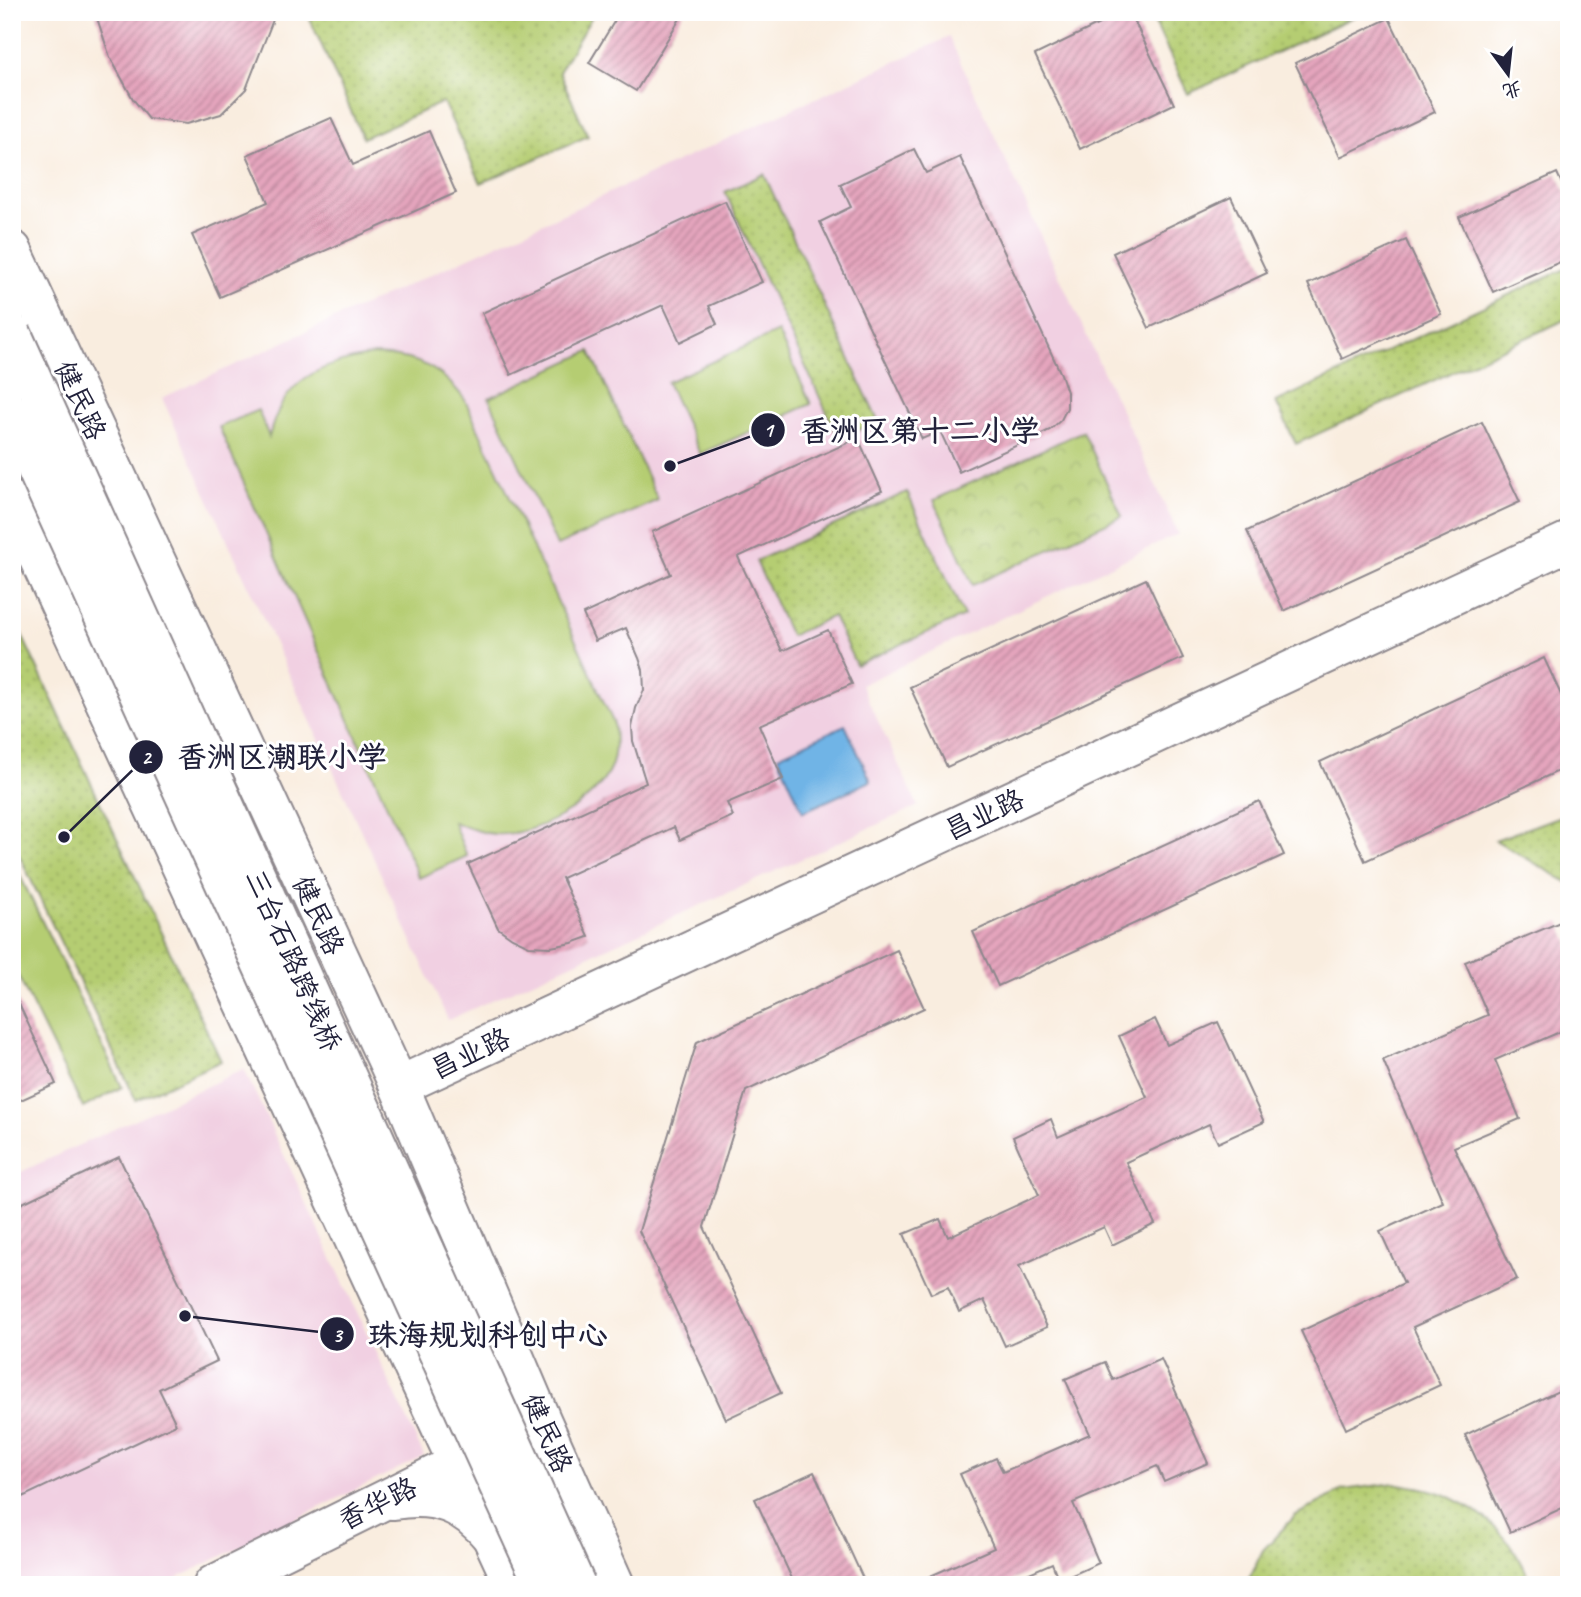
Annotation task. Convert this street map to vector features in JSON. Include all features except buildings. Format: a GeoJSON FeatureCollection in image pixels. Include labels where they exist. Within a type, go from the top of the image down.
{"type":"FeatureCollection","features":[{"type":"Feature","properties":{"kind":"main road","name":"健民路"},"geometry":{"type":"LineString","coordinates":[[12,250],[399,1086],[542,1422],[615,1585]]}},
{"type":"Feature","properties":{"kind":"main road","name":"三台石路跨线桥"},"geometry":{"type":"LineString","coordinates":[[12,334],[576,1585]]}},
{"type":"Feature","properties":{"kind":"main road","name":"三台石路跨线桥"},"geometry":{"type":"LineString","coordinates":[[12,415],[544,1585]]}},
{"type":"Feature","properties":{"kind":"main road"},"geometry":{"type":"LineString","coordinates":[[12,500],[514,1585]]}},
{"type":"Feature","properties":{"kind":"main road","name":"昌业路"},"geometry":{"type":"LineString","coordinates":[[399,1086],[1569,541]]}},
{"type":"Feature","properties":{"kind":"main road"},"geometry":{"type":"LineString","coordinates":[[374,1505],[405,1482],[419,1467],[426,1454],[429,1416],[425,1393]]}},
{"type":"Feature","properties":{"kind":"main road","name":"香华路"},"geometry":{"type":"LineString","coordinates":[[213,1585],[542,1422]]}},
{"type":"Feature","properties":{"kind":"main road"},"geometry":{"type":"LineString","coordinates":[[374,1505],[431,1497],[445,1501],[473,1517],[492,1537]]}},
{"type":"Feature","properties":{"kind":"shaded area"},"geometry":{"type":"Polygon","coordinates":[[[949,37],[1178,534],[861,685],[918,806],[448,1020],[162,398],[949,37]]]}},
{"type":"Feature","properties":{"kind":"shaded area"},"geometry":{"type":"Polygon","coordinates":[[[244,1069],[424,1456],[163,1585],[12,1585],[12,1176],[244,1069]]]}},
{"type":"Feature","properties":{"kind":"green space"},"geometry":{"type":"Polygon","coordinates":[[[310,12],[584,12],[591,18],[559,72],[588,136],[481,183],[443,102],[363,138],[309,17],[310,12]]]}},
{"type":"Feature","properties":{"kind":"green space"},"geometry":{"type":"Polygon","coordinates":[[[1150,12],[1364,12],[1188,94],[1150,12]]]}},
{"type":"Feature","properties":{"kind":"green space"},"geometry":{"type":"Polygon","coordinates":[[[764,174],[878,421],[839,439],[725,192],[764,174]]]}},
{"type":"Feature","properties":{"kind":"green space"},"geometry":{"type":"Polygon","coordinates":[[[1569,267],[1569,318],[1296,444],[1276,402],[1569,267]]]}},
{"type":"Feature","properties":{"kind":"green space"},"geometry":{"type":"Polygon","coordinates":[[[778,332],[811,404],[700,454],[667,382],[778,332]]]}},
{"type":"Feature","properties":{"kind":"green space"},"geometry":{"type":"Polygon","coordinates":[[[590,351],[658,500],[557,546],[489,398],[590,351]]]}},
{"type":"Feature","properties":{"kind":"green space"},"geometry":{"type":"Polygon","coordinates":[[[373,355],[402,358],[425,365],[446,379],[465,400],[614,724],[615,741],[611,767],[592,794],[562,816],[510,834],[474,830],[453,822],[467,856],[419,878],[219,427],[258,410],[269,437],[283,401],[306,378],[336,364],[373,355]]]}},
{"type":"Feature","properties":{"kind":"green space"},"geometry":{"type":"Polygon","coordinates":[[[1083,431],[1122,516],[973,585],[934,500],[1083,431]]]}},
{"type":"Feature","properties":{"kind":"green space"},"geometry":{"type":"Polygon","coordinates":[[[907,492],[964,616],[856,665],[833,616],[790,636],[756,561],[907,492]]]}},
{"type":"Feature","properties":{"kind":"green space"},"geometry":{"type":"Polygon","coordinates":[[[12,614],[221,1061],[136,1100],[12,840],[12,614]]]}},
{"type":"Feature","properties":{"kind":"green space"},"geometry":{"type":"Polygon","coordinates":[[[1569,813],[1569,883],[1495,840],[1569,813]]]}},
{"type":"Feature","properties":{"kind":"green space"},"geometry":{"type":"Polygon","coordinates":[[[12,859],[122,1087],[83,1108],[12,964],[12,859]]]}},
{"type":"Feature","properties":{"kind":"green space"},"geometry":{"type":"Polygon","coordinates":[[[1395,1483],[1442,1493],[1488,1521],[1518,1556],[1531,1585],[1246,1585],[1263,1550],[1296,1515],[1343,1490],[1395,1483]]]}},
{"type":"Feature","properties":{"kind":"water"},"geometry":{"type":"Polygon","coordinates":[[[845,725],[871,781],[803,812],[778,756],[845,725]]]}},
{"type":"Feature","properties":{"kind":"place","name":"香洲区第十二小学"},"geometry":{"type":"Point","coordinates":[670,466]}},
{"type":"Feature","properties":{"kind":"place","name":"香洲区潮联小学"},"geometry":{"type":"Point","coordinates":[64,837]}},
{"type":"Feature","properties":{"kind":"place","name":"珠海规划科创中心"},"geometry":{"type":"Point","coordinates":[185,1316]}}]}
